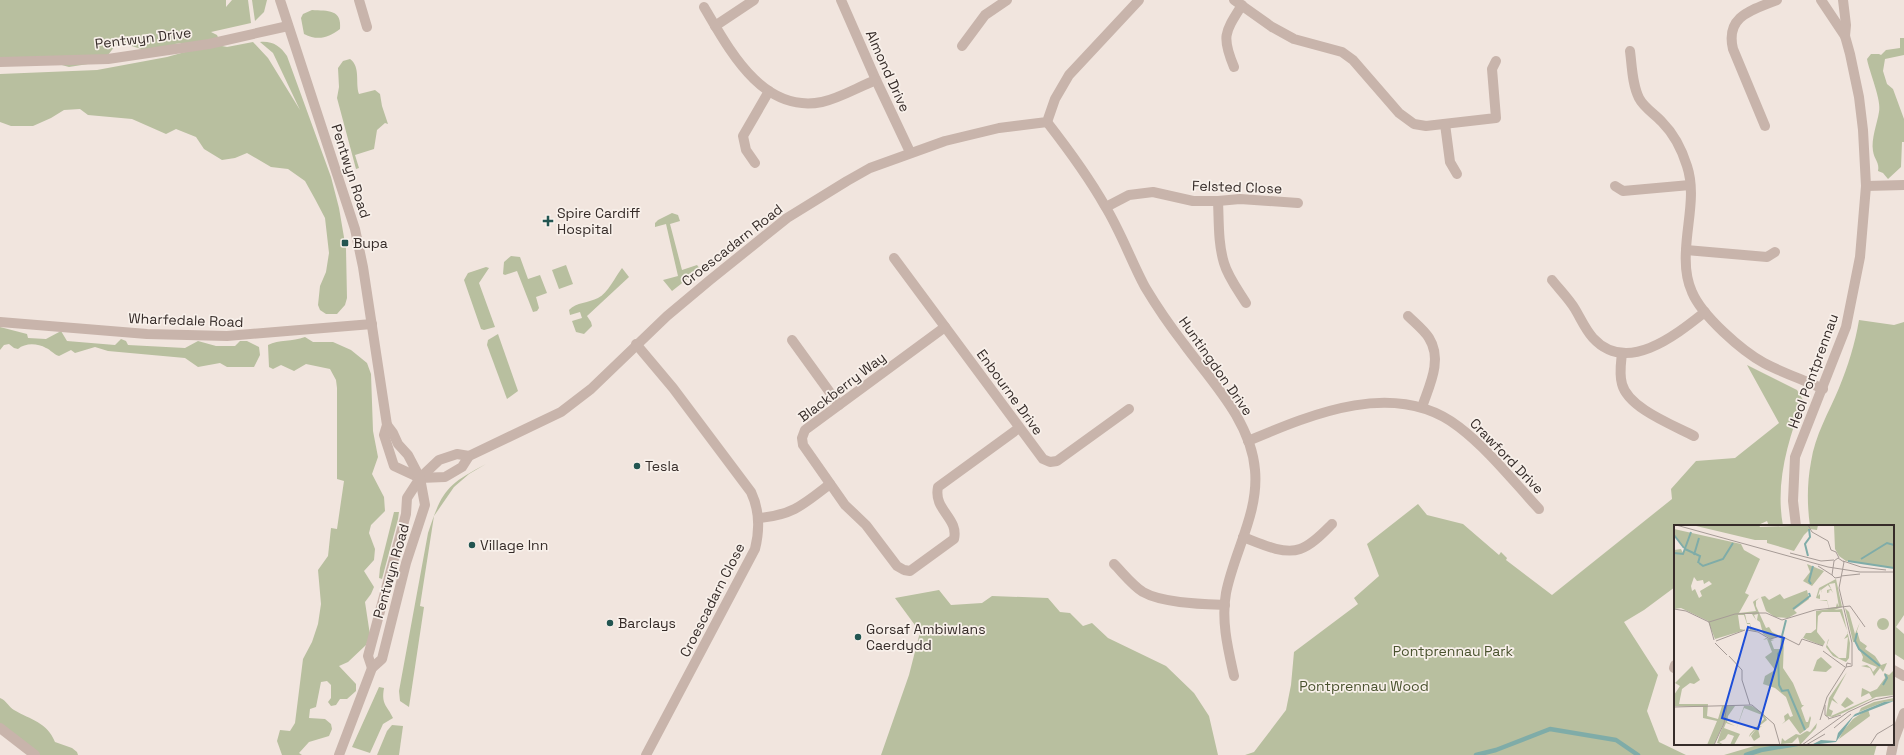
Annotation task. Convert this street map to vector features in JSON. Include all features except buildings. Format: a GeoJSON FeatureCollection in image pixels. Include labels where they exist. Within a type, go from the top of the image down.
{"type":"FeatureCollection","features":[{"type":"Feature","properties":{"kind":"street","name":"Pentwyn Road"},"geometry":{"type":"LineString","coordinates":[[280,0],[355,229],[364,267],[387,425],[384,436],[394,466],[420,478]]}},
{"type":"Feature","properties":{"kind":"street"},"geometry":{"type":"LineString","coordinates":[[358,0],[366,27]]}},
{"type":"Feature","properties":{"kind":"street"},"geometry":{"type":"LineString","coordinates":[[715,26],[754,0]]}},
{"type":"Feature","properties":{"kind":"street","name":"Almond Drive"},"geometry":{"type":"LineString","coordinates":[[841,0],[910,152]]}},
{"type":"Feature","properties":{"kind":"street"},"geometry":{"type":"LineString","coordinates":[[962,46],[985,15],[1007,0]]}},
{"type":"Feature","properties":{"kind":"street"},"geometry":{"type":"LineString","coordinates":[[1047,122],[1055,98],[1069,75],[1139,0]]}},
{"type":"Feature","properties":{"kind":"street"},"geometry":{"type":"LineString","coordinates":[[1765,126],[1730,39],[1733,28],[1741,16],[1777,0]]}},
{"type":"Feature","properties":{"kind":"street","name":"Heol Pontprennau"},"geometry":{"type":"LineString","coordinates":[[1796,525],[1793,501],[1795,457],[1838,350],[1853,297],[1864,228],[1866,186],[1865,155],[1859,97],[1850,54],[1844,36],[1821,0]]}},
{"type":"Feature","properties":{"kind":"street","name":"Heol Pontprennau"},"geometry":{"type":"LineString","coordinates":[[1843,0],[1846,26],[1844,36]]}},
{"type":"Feature","properties":{"kind":"street"},"geometry":{"type":"LineString","coordinates":[[1234,67],[1227,50],[1226,37],[1227,29],[1238,3],[1272,27],[1294,39],[1342,52],[1353,60],[1406,120],[1414,124],[1426,126],[1496,118],[1492,69],[1496,61]]}},
{"type":"Feature","properties":{"kind":"street"},"geometry":{"type":"LineString","coordinates":[[704,7],[724,43],[737,61],[769,91],[780,97],[795,102],[822,102],[876,80]]}},
{"type":"Feature","properties":{"kind":"street","name":"Pentwyn Drive"},"geometry":{"type":"LineString","coordinates":[[0,62],[108,59],[209,44],[288,26]]}},
{"type":"Feature","properties":{"kind":"street"},"geometry":{"type":"LineString","coordinates":[[1630,50],[1639,99],[1662,122],[1673,136],[1681,150],[1688,168],[1690,185],[1686,268],[1692,294],[1705,312],[1746,352],[1765,363],[1823,389]]}},
{"type":"Feature","properties":{"kind":"street"},"geometry":{"type":"LineString","coordinates":[[755,163],[746,150],[743,136],[769,91]]}},
{"type":"Feature","properties":{"kind":"street","name":"Croescadarn Road"},"geometry":{"type":"LineString","coordinates":[[420,478],[445,477],[462,467],[469,456],[561,412],[591,389],[636,344],[667,316],[787,218],[847,180],[870,168],[910,152],[970,134],[1047,122]]}},
{"type":"Feature","properties":{"kind":"street","name":"Huntingdon Drive"},"geometry":{"type":"LineString","coordinates":[[1047,122],[1088,178],[1106,207],[1145,287],[1172,328],[1228,405],[1240,423],[1248,441],[1255,470],[1254,500],[1230,578],[1225,605],[1224,623],[1226,643],[1234,676]]}},
{"type":"Feature","properties":{"kind":"street"},"geometry":{"type":"LineString","coordinates":[[1445,124],[1450,162],[1457,174]]}},
{"type":"Feature","properties":{"kind":"street"},"geometry":{"type":"LineString","coordinates":[[1615,186],[1623,191],[1690,185]]}},
{"type":"Feature","properties":{"kind":"street"},"geometry":{"type":"LineString","coordinates":[[1866,186],[1904,185]]}},
{"type":"Feature","properties":{"kind":"street","name":"Felsted Close"},"geometry":{"type":"LineString","coordinates":[[1106,207],[1129,195],[1141,192],[1164,193],[1193,201],[1240,199],[1298,203]]}},
{"type":"Feature","properties":{"kind":"street"},"geometry":{"type":"LineString","coordinates":[[1218,201],[1219,238],[1224,264],[1231,279],[1246,303]]}},
{"type":"Feature","properties":{"kind":"street"},"geometry":{"type":"LineString","coordinates":[[1686,250],[1767,257],[1775,252]]}},
{"type":"Feature","properties":{"kind":"street","name":"Enbourne Drive"},"geometry":{"type":"LineString","coordinates":[[894,258],[1043,459],[1050,462],[1057,461],[1130,409]]}},
{"type":"Feature","properties":{"kind":"street"},"geometry":{"type":"LineString","coordinates":[[1552,280],[1574,308],[1594,339],[1614,352],[1633,353],[1663,342],[1705,312]]}},
{"type":"Feature","properties":{"kind":"street"},"geometry":{"type":"LineString","coordinates":[[1408,316],[1428,337],[1434,347],[1436,355],[1434,369],[1422,407]]}},
{"type":"Feature","properties":{"kind":"street","name":"Wharfedale Road"},"geometry":{"type":"LineString","coordinates":[[0,322],[147,334],[227,336],[372,324]]}},
{"type":"Feature","properties":{"kind":"street","name":"Blackberry Way"},"geometry":{"type":"LineString","coordinates":[[945,327],[805,430],[802,438],[803,445],[845,505],[866,525],[897,566],[904,570],[910,571],[954,539],[956,532],[953,524],[939,503],[936,495],[938,487],[1019,428]]}},
{"type":"Feature","properties":{"kind":"street"},"geometry":{"type":"LineString","coordinates":[[792,340],[839,405]]}},
{"type":"Feature","properties":{"kind":"street","name":"Croescadarn Close"},"geometry":{"type":"LineString","coordinates":[[636,344],[674,388],[751,492],[757,504],[759,518],[759,533],[755,549],[646,755]]}},
{"type":"Feature","properties":{"kind":"street"},"geometry":{"type":"LineString","coordinates":[[1622,353],[1620,376],[1622,386],[1626,393],[1635,403],[1647,412],[1694,436]]}},
{"type":"Feature","properties":{"kind":"street","name":"Crawford Drive"},"geometry":{"type":"LineString","coordinates":[[1248,441],[1309,418],[1366,403],[1400,403],[1422,407],[1452,422],[1473,438],[1539,509]]}},
{"type":"Feature","properties":{"kind":"street","name":"Pentwyn Road"},"geometry":{"type":"LineString","coordinates":[[339,755],[372,668],[382,659],[406,563],[425,505],[420,478],[408,455],[398,444],[387,425]]}},
{"type":"Feature","properties":{"kind":"street","name":"Croescadarn Road"},"geometry":{"type":"LineString","coordinates":[[420,478],[439,460],[457,454],[469,456]]}},
{"type":"Feature","properties":{"kind":"street","name":"Pentwyn Road"},"geometry":{"type":"LineString","coordinates":[[372,668],[368,656],[406,514],[406,498],[420,478]]}},
{"type":"Feature","properties":{"kind":"street"},"geometry":{"type":"LineString","coordinates":[[759,518],[783,515],[793,511],[830,484]]}},
{"type":"Feature","properties":{"kind":"street"},"geometry":{"type":"LineString","coordinates":[[1243,537],[1282,550],[1291,551],[1301,549],[1308,545],[1332,524]]}},
{"type":"Feature","properties":{"kind":"street"},"geometry":{"type":"LineString","coordinates":[[1114,564],[1143,592],[1184,602],[1225,605]]}},
{"type":"Feature","properties":{"kind":"street"},"geometry":{"type":"LineString","coordinates":[[1894,671],[1904,676]]}},
{"type":"Feature","properties":{"kind":"street"},"geometry":{"type":"LineString","coordinates":[[1894,740],[1904,713]]}},
{"type":"Feature","properties":{"kind":"street"},"geometry":{"type":"LineString","coordinates":[[0,728],[34,755]]}},
{"type":"Feature","properties":{"kind":"street"},"geometry":{"type":"LineString","coordinates":[[1891,755],[1893,745]]}},
{"type":"Feature","properties":{"kind":"green space"},"geometry":{"type":"Polygon","coordinates":[[[0,0],[226,0],[226,7],[232,0],[248,0],[251,23],[211,32],[217,35],[222,46],[227,47],[253,42],[268,58],[300,110],[273,53],[260,42],[269,42],[276,45],[282,49],[287,56],[331,177],[339,208],[346,249],[347,298],[345,305],[337,314],[326,314],[320,310],[318,305],[320,286],[326,272],[329,253],[325,218],[305,181],[288,169],[271,167],[247,153],[235,158],[222,160],[204,149],[196,137],[176,129],[166,134],[132,119],[88,115],[80,109],[64,110],[33,126],[11,126],[0,122],[0,74],[97,70],[167,57],[192,50],[182,43],[175,44],[171,50],[151,52],[122,43],[115,46],[108,55],[88,64],[69,67],[58,64],[0,59],[0,0]]]}},
{"type":"Feature","properties":{"kind":"green space"},"geometry":{"type":"Polygon","coordinates":[[[252,0],[267,0],[264,12],[255,21],[252,0]]]}},
{"type":"Feature","properties":{"kind":"green space"},"geometry":{"type":"Polygon","coordinates":[[[312,10],[328,11],[336,14],[339,18],[340,29],[323,38],[304,34],[301,18],[303,14],[312,10]]]}},
{"type":"Feature","properties":{"kind":"green space"},"geometry":{"type":"Polygon","coordinates":[[[1900,38],[1904,38],[1904,55],[1885,59],[1883,71],[1887,84],[1893,89],[1904,119],[1904,142],[1902,142],[1901,167],[1888,179],[1883,173],[1878,171],[1878,166],[1873,151],[1873,137],[1878,117],[1879,101],[1867,59],[1871,54],[1881,55],[1886,50],[1900,48],[1900,38]]]}},
{"type":"Feature","properties":{"kind":"green space"},"geometry":{"type":"Polygon","coordinates":[[[350,59],[357,71],[359,94],[375,90],[380,94],[388,124],[385,123],[377,130],[374,149],[355,155],[359,168],[356,169],[337,98],[339,87],[338,68],[343,61],[350,59]]]}},
{"type":"Feature","properties":{"kind":"green space"},"geometry":{"type":"Polygon","coordinates":[[[672,213],[678,215],[680,221],[670,224],[682,270],[697,265],[700,269],[672,291],[663,280],[678,276],[666,224],[655,227],[655,223],[672,213]]]}},
{"type":"Feature","properties":{"kind":"green space"},"geometry":{"type":"Polygon","coordinates":[[[511,256],[520,257],[528,279],[540,275],[547,293],[536,297],[539,308],[537,311],[533,312],[517,271],[505,275],[503,274],[504,262],[511,256]]]}},
{"type":"Feature","properties":{"kind":"green space"},"geometry":{"type":"Polygon","coordinates":[[[566,265],[573,284],[559,289],[552,270],[566,265]]]}},
{"type":"Feature","properties":{"kind":"green space"},"geometry":{"type":"Polygon","coordinates":[[[486,267],[489,268],[479,283],[495,327],[484,330],[481,329],[464,280],[468,273],[486,267]]]}},
{"type":"Feature","properties":{"kind":"green space"},"geometry":{"type":"Polygon","coordinates":[[[622,268],[629,277],[587,316],[592,326],[584,334],[576,332],[572,321],[582,318],[580,312],[570,315],[569,310],[575,305],[594,300],[602,296],[622,268]]]}},
{"type":"Feature","properties":{"kind":"green space"},"geometry":{"type":"Polygon","coordinates":[[[1859,320],[1894,325],[1904,322],[1904,615],[1896,627],[1904,634],[1904,660],[1894,654],[1894,525],[1810,525],[1808,486],[1813,452],[1819,433],[1839,388],[1853,346],[1859,320]]]}},
{"type":"Feature","properties":{"kind":"green space"},"geometry":{"type":"Polygon","coordinates":[[[0,327],[27,334],[28,338],[46,339],[61,331],[67,341],[115,345],[121,339],[126,341],[128,345],[185,348],[198,341],[216,346],[235,346],[240,341],[247,341],[259,347],[260,355],[254,367],[227,367],[220,363],[198,367],[185,358],[108,351],[95,347],[75,353],[71,350],[59,356],[42,346],[35,345],[28,345],[18,349],[9,344],[4,345],[0,350],[0,327]]]}},
{"type":"Feature","properties":{"kind":"green space"},"geometry":{"type":"Polygon","coordinates":[[[498,334],[518,391],[507,399],[487,345],[488,340],[498,334]]]}},
{"type":"Feature","properties":{"kind":"green space"},"geometry":{"type":"Polygon","coordinates":[[[305,337],[313,342],[333,342],[351,350],[367,363],[371,374],[373,431],[378,457],[372,474],[384,497],[385,511],[371,525],[369,533],[375,549],[374,560],[364,571],[374,587],[365,602],[370,635],[366,645],[348,662],[339,666],[356,684],[356,691],[347,699],[340,699],[336,705],[331,706],[328,702],[331,698],[331,685],[327,681],[321,682],[316,707],[310,709],[309,718],[325,719],[331,724],[332,729],[329,736],[309,742],[299,753],[302,755],[282,755],[277,741],[280,730],[290,731],[295,723],[303,659],[312,642],[318,624],[321,604],[318,570],[328,556],[331,528],[337,529],[344,481],[337,479],[337,388],[336,380],[330,369],[306,364],[294,371],[281,365],[273,369],[269,367],[268,345],[305,337]]]}},
{"type":"Feature","properties":{"kind":"green space","name":"Pontprennau Park"},"geometry":{"type":"Polygon","coordinates":[[[1747,365],[1797,390],[1803,400],[1792,431],[1784,462],[1781,494],[1783,525],[1769,525],[1767,521],[1758,525],[1674,525],[1674,588],[1644,610],[1624,622],[1658,675],[1647,711],[1659,742],[1686,755],[1245,755],[1254,752],[1286,710],[1291,685],[1294,652],[1358,604],[1354,598],[1379,576],[1367,544],[1418,504],[1427,515],[1463,524],[1499,555],[1501,552],[1507,558],[1506,560],[1552,595],[1672,499],[1671,489],[1696,461],[1735,458],[1779,423],[1747,365]]]}},
{"type":"Feature","properties":{"kind":"green space"},"geometry":{"type":"Polygon","coordinates":[[[486,464],[469,474],[454,487],[434,516],[437,507],[447,491],[462,478],[486,464]]]}},
{"type":"Feature","properties":{"kind":"green space"},"geometry":{"type":"Polygon","coordinates":[[[394,512],[399,512],[398,519],[382,579],[379,578],[380,568],[394,512]]]}},
{"type":"Feature","properties":{"kind":"green space"},"geometry":{"type":"Polygon","coordinates":[[[434,516],[420,606],[424,607],[409,707],[400,701],[399,691],[428,533],[434,516]]]}},
{"type":"Feature","properties":{"kind":"green space"},"geometry":{"type":"Polygon","coordinates":[[[939,590],[951,605],[982,603],[992,596],[1048,598],[1060,612],[1070,613],[1083,626],[1092,623],[1108,638],[1166,666],[1194,693],[1209,716],[1218,755],[881,755],[909,675],[920,632],[895,598],[939,590]]]}},
{"type":"Feature","properties":{"kind":"green space"},"geometry":{"type":"Polygon","coordinates":[[[379,687],[384,688],[384,702],[393,718],[383,724],[370,753],[352,747],[379,687]]]}},
{"type":"Feature","properties":{"kind":"green space"},"geometry":{"type":"Polygon","coordinates":[[[0,698],[14,710],[38,722],[48,730],[55,742],[72,748],[78,755],[40,755],[0,725],[0,698]]]}},
{"type":"Feature","properties":{"kind":"green space"},"geometry":{"type":"Polygon","coordinates":[[[392,725],[403,726],[399,755],[377,755],[387,731],[392,725]]]}},
{"type":"Feature","properties":{"kind":"green space"},"geometry":{"type":"Polygon","coordinates":[[[1758,745],[1877,745],[1874,755],[1724,755],[1758,745]]]}},
{"type":"Feature","properties":{"kind":"waterway"},"geometry":{"type":"LineString","coordinates":[[1476,755],[1496,750],[1550,729],[1616,740],[1638,755]]}},
{"type":"Feature","properties":{"kind":"waterway"},"geometry":{"type":"LineString","coordinates":[[1746,755],[1761,750],[1791,745]]}},
{"type":"Feature","properties":{"kind":"place","name":"Spire Cardiff Hospital"},"geometry":{"type":"Point","coordinates":[548,221]}},
{"type":"Feature","properties":{"kind":"place","name":"Bupa"},"geometry":{"type":"Point","coordinates":[345,243]}},
{"type":"Feature","properties":{"kind":"place","name":"Tesla"},"geometry":{"type":"Point","coordinates":[637,466]}},
{"type":"Feature","properties":{"kind":"place","name":"Village Inn"},"geometry":{"type":"Point","coordinates":[472,545]}},
{"type":"Feature","properties":{"kind":"place","name":"Barclays"},"geometry":{"type":"Point","coordinates":[610,623]}},
{"type":"Feature","properties":{"kind":"place","name":"Gorsaf Ambiwlans Caerdydd"},"geometry":{"type":"Point","coordinates":[858,637]}},
{"type":"Feature","properties":{"kind":"park label","name":"Pontprennau Wood"},"geometry":{"type":"Point","coordinates":[1364,686]}}]}
